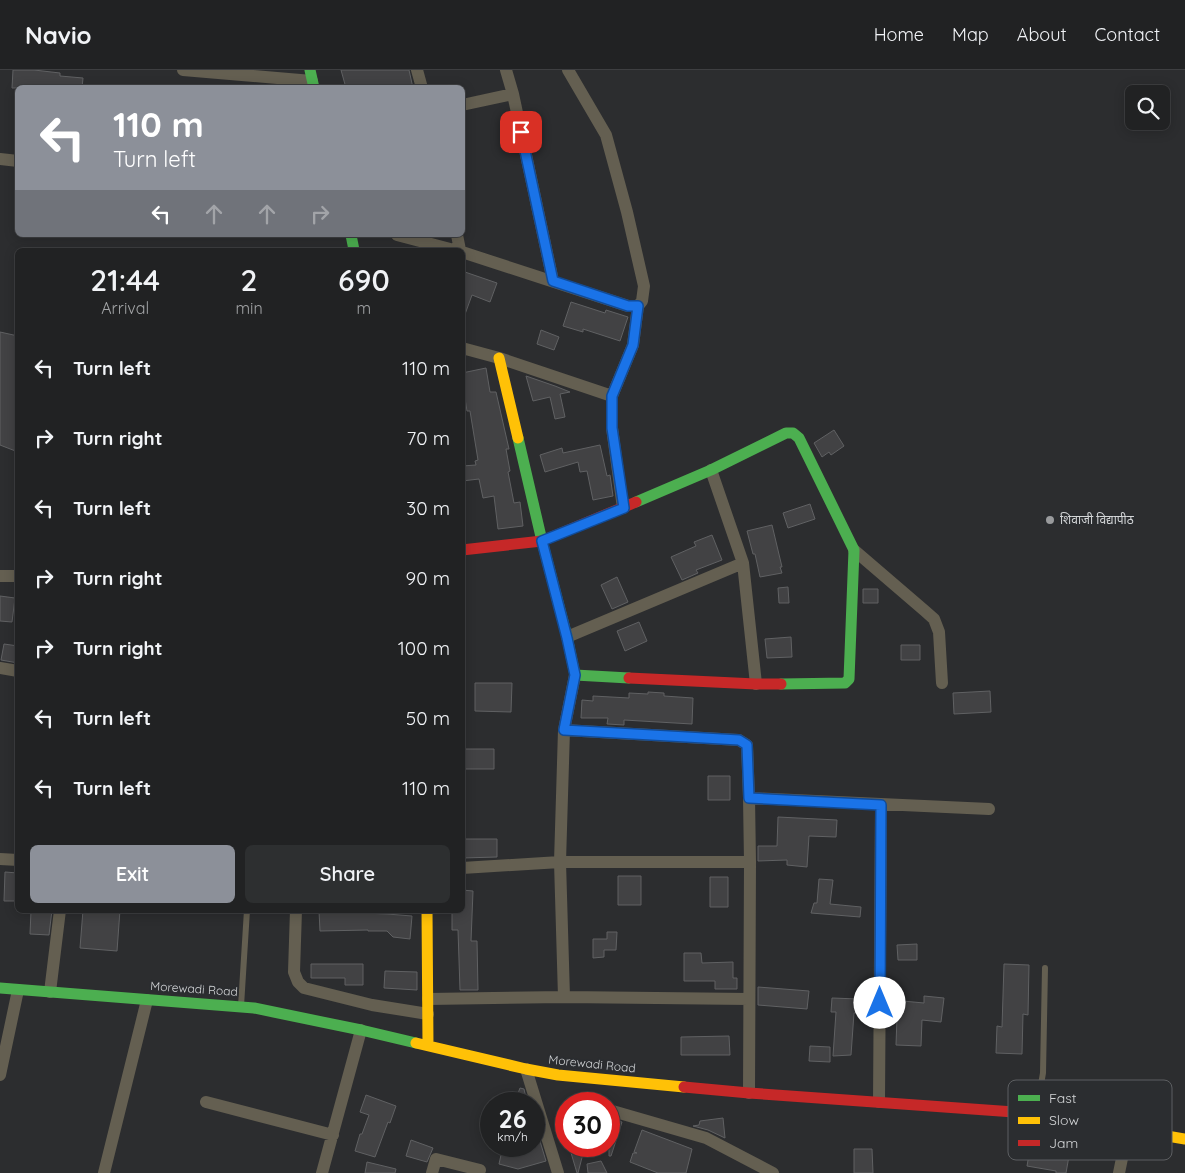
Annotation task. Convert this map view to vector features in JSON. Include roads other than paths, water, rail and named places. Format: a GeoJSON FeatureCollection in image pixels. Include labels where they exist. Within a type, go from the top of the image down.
{"type":"FeatureCollection","features":[{"type":"Feature","properties":{"kind":"street"},"geometry":{"type":"LineString","coordinates":[[183,70],[312,79]]}},
{"type":"Feature","properties":{"kind":"street"},"geometry":{"type":"LineString","coordinates":[[417,70],[421,85]]}},
{"type":"Feature","properties":{"kind":"street"},"geometry":{"type":"LineString","coordinates":[[506,70],[513,94],[553,281]]}},
{"type":"Feature","properties":{"kind":"street"},"geometry":{"type":"LineString","coordinates":[[568,70],[606,135],[627,212],[644,286],[642,301],[638,306],[633,345],[612,396],[612,428],[624,508]]}},
{"type":"Feature","properties":{"kind":"street"},"geometry":{"type":"LineString","coordinates":[[465,104],[513,94]]}},
{"type":"Feature","properties":{"kind":"street"},"geometry":{"type":"LineString","coordinates":[[0,159],[15,161]]}},
{"type":"Feature","properties":{"kind":"street"},"geometry":{"type":"LineString","coordinates":[[405,237],[446,248]]}},
{"type":"Feature","properties":{"kind":"street"},"geometry":{"type":"LineString","coordinates":[[465,252],[628,306],[638,306]]}},
{"type":"Feature","properties":{"kind":"street"},"geometry":{"type":"LineString","coordinates":[[465,349],[499,358],[612,396]]}},
{"type":"Feature","properties":{"kind":"street"},"geometry":{"type":"LineString","coordinates":[[499,358],[575,675],[564,730],[560,862],[564,998]]}},
{"type":"Feature","properties":{"kind":"street"},"geometry":{"type":"LineString","coordinates":[[465,550],[542,541],[711,470],[786,433],[793,433],[799,438],[854,550],[934,619],[939,632],[942,683]]}},
{"type":"Feature","properties":{"kind":"street"},"geometry":{"type":"LineString","coordinates":[[711,470],[743,564],[756,684]]}},
{"type":"Feature","properties":{"kind":"street"},"geometry":{"type":"LineString","coordinates":[[575,675],[756,684],[845,683],[849,679],[854,550]]}},
{"type":"Feature","properties":{"kind":"street"},"geometry":{"type":"LineString","coordinates":[[567,638],[743,564]]}},
{"type":"Feature","properties":{"kind":"street"},"geometry":{"type":"LineString","coordinates":[[0,576],[15,576]]}},
{"type":"Feature","properties":{"kind":"street"},"geometry":{"type":"LineString","coordinates":[[0,668],[15,670]]}},
{"type":"Feature","properties":{"kind":"street"},"geometry":{"type":"LineString","coordinates":[[564,730],[739,740],[747,745],[750,862],[749,1093]]}},
{"type":"Feature","properties":{"kind":"street"},"geometry":{"type":"LineString","coordinates":[[749,798],[989,809]]}},
{"type":"Feature","properties":{"kind":"street"},"geometry":{"type":"LineString","coordinates":[[879,1102],[881,805]]}},
{"type":"Feature","properties":{"kind":"street"},"geometry":{"type":"LineString","coordinates":[[0,859],[15,860]]}},
{"type":"Feature","properties":{"kind":"street"},"geometry":{"type":"LineString","coordinates":[[465,868],[560,862],[750,862]]}},
{"type":"Feature","properties":{"kind":"street"},"geometry":{"type":"LineString","coordinates":[[50,992],[60,913]]}},
{"type":"Feature","properties":{"kind":"street"},"geometry":{"type":"LineString","coordinates":[[296,913],[294,972],[298,982],[304,988],[372,1005],[428,1014]]}},
{"type":"Feature","properties":{"kind":"street"},"geometry":{"type":"LineString","coordinates":[[427,913],[428,1045]]}},
{"type":"Feature","properties":{"kind":"street","name":"Morewadi Road"},"geometry":{"type":"LineString","coordinates":[[0,988],[254,1008],[361,1030],[558,1075],[749,1093],[1008,1110]]}},
{"type":"Feature","properties":{"kind":"street"},"geometry":{"type":"LineString","coordinates":[[0,1075],[18,990]]}},
{"type":"Feature","properties":{"kind":"street"},"geometry":{"type":"LineString","coordinates":[[428,999],[749,999]]}},
{"type":"Feature","properties":{"kind":"street"},"geometry":{"type":"LineString","coordinates":[[104,1173],[147,1000]]}},
{"type":"Feature","properties":{"kind":"street"},"geometry":{"type":"LineString","coordinates":[[322,1173],[361,1030]]}},
{"type":"Feature","properties":{"kind":"street"},"geometry":{"type":"LineString","coordinates":[[526,1069],[558,1173]]}},
{"type":"Feature","properties":{"kind":"street"},"geometry":{"type":"LineString","coordinates":[[206,1102],[333,1135]]}},
{"type":"Feature","properties":{"kind":"street"},"geometry":{"type":"LineString","coordinates":[[620,1113],[706,1138],[773,1173]]}},
{"type":"Feature","properties":{"kind":"street","name":"Morewadi Road"},"geometry":{"type":"LineString","coordinates":[[1172,1137],[1185,1139]]}},
{"type":"Feature","properties":{"kind":"street"},"geometry":{"type":"LineString","coordinates":[[432,1173],[436,1159],[480,1170]]}},
{"type":"Feature","properties":{"kind":"street"},"geometry":{"type":"LineString","coordinates":[[1119,1173],[1122,1160]]}},
{"type":"Feature","properties":{"kind":"lane"},"geometry":{"type":"LineString","coordinates":[[241,1007],[247,913]]}},
{"type":"Feature","properties":{"kind":"lane"},"geometry":{"type":"LineString","coordinates":[[1042,1080],[1045,968]]}},
{"type":"Feature","properties":{"kind":"place","name":"शिवाजी विद्यापीठ"},"geometry":{"type":"Point","coordinates":[1050,520]}}]}
